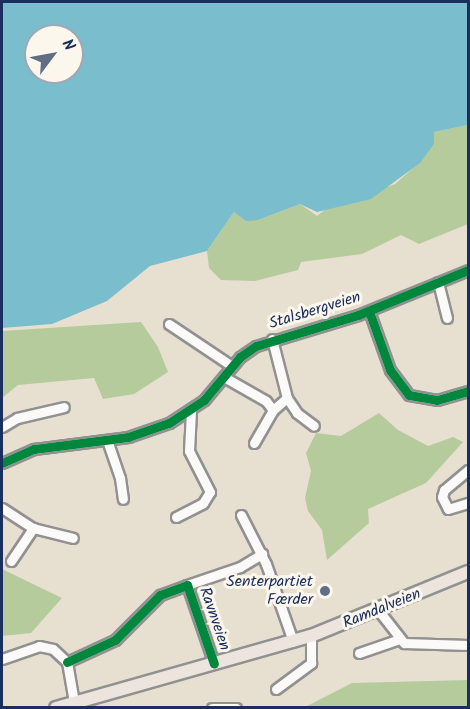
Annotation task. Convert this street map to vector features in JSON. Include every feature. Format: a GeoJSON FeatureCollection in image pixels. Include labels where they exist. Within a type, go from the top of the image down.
{"type":"FeatureCollection","features":[{"type":"Feature","properties":{"kind":"main road","name":"Ramdalveien"},"geometry":{"type":"LineString","coordinates":[[56,708],[75,705],[311,636],[380,611],[468,572]]}},
{"type":"Feature","properties":{"kind":"street","name":"Stalsbergveien"},"geometry":{"type":"LineString","coordinates":[[2,463],[34,449],[106,440],[156,428],[191,411],[249,350],[272,339],[369,311],[468,270]]}},
{"type":"Feature","properties":{"kind":"street"},"geometry":{"type":"LineString","coordinates":[[438,282],[447,318]]}},
{"type":"Feature","properties":{"kind":"street"},"geometry":{"type":"LineString","coordinates":[[369,311],[390,370],[409,395],[437,400],[468,391]]}},
{"type":"Feature","properties":{"kind":"street"},"geometry":{"type":"LineString","coordinates":[[169,324],[188,333],[232,366]]}},
{"type":"Feature","properties":{"kind":"street"},"geometry":{"type":"LineString","coordinates":[[272,339],[287,398],[297,413],[314,426]]}},
{"type":"Feature","properties":{"kind":"street"},"geometry":{"type":"LineString","coordinates":[[224,377],[266,401],[273,410]]}},
{"type":"Feature","properties":{"kind":"street"},"geometry":{"type":"LineString","coordinates":[[254,443],[273,410],[287,398]]}},
{"type":"Feature","properties":{"kind":"street"},"geometry":{"type":"LineString","coordinates":[[2,426],[16,418],[64,407]]}},
{"type":"Feature","properties":{"kind":"street"},"geometry":{"type":"LineString","coordinates":[[176,517],[204,503],[210,492],[189,451],[191,411]]}},
{"type":"Feature","properties":{"kind":"street"},"geometry":{"type":"LineString","coordinates":[[106,440],[120,478],[123,500]]}},
{"type":"Feature","properties":{"kind":"street"},"geometry":{"type":"LineString","coordinates":[[468,470],[444,490],[442,497],[448,509],[468,503]]}},
{"type":"Feature","properties":{"kind":"street"},"geometry":{"type":"LineString","coordinates":[[2,508],[33,528],[74,538]]}},
{"type":"Feature","properties":{"kind":"street"},"geometry":{"type":"LineString","coordinates":[[241,515],[262,554],[293,641]]}},
{"type":"Feature","properties":{"kind":"street"},"geometry":{"type":"LineString","coordinates":[[11,561],[33,528]]}},
{"type":"Feature","properties":{"kind":"street","name":"Ravnveien"},"geometry":{"type":"LineString","coordinates":[[67,663],[121,636],[160,596],[240,567],[262,554]]}},
{"type":"Feature","properties":{"kind":"street","name":"Ravnveien"},"geometry":{"type":"LineString","coordinates":[[187,585],[214,664]]}},
{"type":"Feature","properties":{"kind":"street"},"geometry":{"type":"LineString","coordinates":[[380,611],[400,639],[407,644],[468,645]]}},
{"type":"Feature","properties":{"kind":"street"},"geometry":{"type":"LineString","coordinates":[[276,689],[311,663],[311,636]]}},
{"type":"Feature","properties":{"kind":"street"},"geometry":{"type":"LineString","coordinates":[[359,653],[400,639]]}},
{"type":"Feature","properties":{"kind":"street"},"geometry":{"type":"LineString","coordinates":[[2,659],[45,646],[67,663],[75,705]]}},
{"type":"Feature","properties":{"kind":"street"},"geometry":{"type":"LineString","coordinates":[[212,708],[236,708]]}},
{"type":"Feature","properties":{"kind":"green space"},"geometry":{"type":"Polygon","coordinates":[[[468,125],[468,224],[419,244],[401,235],[362,254],[301,262],[298,270],[255,281],[221,280],[209,268],[207,251],[234,212],[258,220],[300,204],[317,216],[326,209],[395,184],[420,162],[434,144],[434,132],[468,125]]]}},
{"type":"Feature","properties":{"kind":"green space"},"geometry":{"type":"Polygon","coordinates":[[[141,322],[158,347],[168,372],[134,394],[103,399],[94,378],[18,385],[2,398],[2,331],[141,322]]]}},
{"type":"Feature","properties":{"kind":"green space"},"geometry":{"type":"Polygon","coordinates":[[[379,413],[398,430],[428,446],[453,437],[463,442],[426,483],[368,509],[369,523],[327,560],[322,530],[308,511],[305,498],[311,471],[306,453],[316,433],[341,436],[379,413]]]}},
{"type":"Feature","properties":{"kind":"green space"},"geometry":{"type":"Polygon","coordinates":[[[2,569],[62,598],[31,633],[2,636],[2,569]]]}},
{"type":"Feature","properties":{"kind":"green space"},"geometry":{"type":"Polygon","coordinates":[[[468,680],[468,707],[305,707],[352,683],[468,680]]]}},
{"type":"Feature","properties":{"kind":"water"},"geometry":{"type":"Polygon","coordinates":[[[2,2],[468,2],[468,125],[434,132],[434,144],[420,163],[371,199],[317,212],[300,204],[258,220],[246,221],[234,212],[207,251],[150,266],[107,301],[52,324],[2,328],[2,2]]]}},
{"type":"Feature","properties":{"kind":"cycle path"},"geometry":{"type":"LineString","coordinates":[[2,463],[34,449],[128,437],[169,423],[204,400],[240,357],[256,346],[358,315],[468,270]]}},
{"type":"Feature","properties":{"kind":"cycle path"},"geometry":{"type":"LineString","coordinates":[[369,311],[390,370],[409,395],[437,400],[468,391]]}},
{"type":"Feature","properties":{"kind":"cycle path"},"geometry":{"type":"LineString","coordinates":[[67,662],[115,640],[160,595],[187,585],[214,664]]}},
{"type":"Feature","properties":{"kind":"place","name":"Senterpartiet Færder"},"geometry":{"type":"Point","coordinates":[325,591]}}]}
